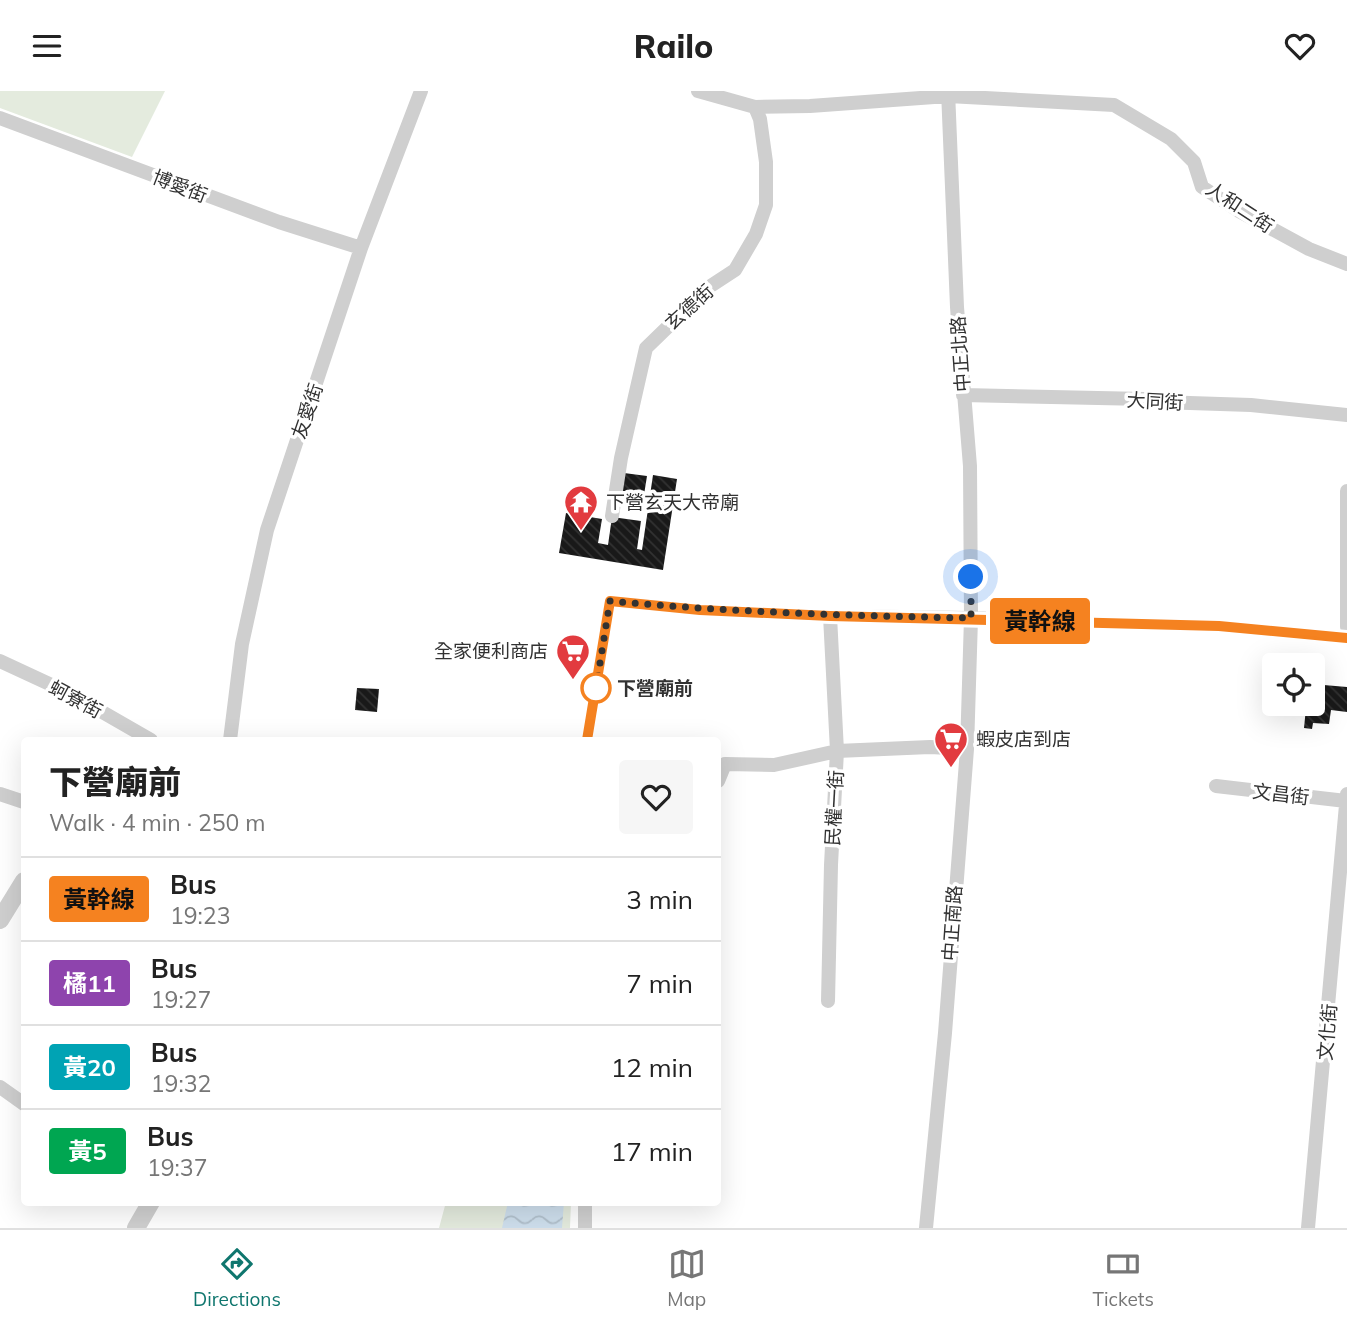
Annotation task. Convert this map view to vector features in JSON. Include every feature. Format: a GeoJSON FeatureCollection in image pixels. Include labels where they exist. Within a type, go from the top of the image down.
{"type":"FeatureCollection","features":[{"type":"Feature","properties":{"kind":"street","name":"友愛街"},"geometry":{"type":"LineString","coordinates":[[230,737],[242,644],[267,530],[361,248],[421,91]]}},
{"type":"Feature","properties":{"kind":"street","name":"人和二街"},"geometry":{"type":"LineString","coordinates":[[698,91],[755,107],[810,106],[948,94],[1115,105],[1171,139],[1194,162],[1202,187],[1239,211],[1309,249],[1347,264]]}},
{"type":"Feature","properties":{"kind":"street","name":"中正北路"},"geometry":{"type":"LineString","coordinates":[[948,94],[963,395],[970,466],[971,618]]}},
{"type":"Feature","properties":{"kind":"street","name":"玄德街"},"geometry":{"type":"LineString","coordinates":[[612,516],[621,459],[646,348],[709,287],[735,270],[756,234],[766,205],[766,162],[760,119],[755,107]]}},
{"type":"Feature","properties":{"kind":"street","name":"博愛街"},"geometry":{"type":"LineString","coordinates":[[0,118],[279,222],[361,248]]}},
{"type":"Feature","properties":{"kind":"street","name":"大同街"},"geometry":{"type":"LineString","coordinates":[[963,395],[1145,399],[1159,402],[1251,405],[1347,415]]}},
{"type":"Feature","properties":{"kind":"street"},"geometry":{"type":"LineString","coordinates":[[1347,491],[1347,627]]}},
{"type":"Feature","properties":{"kind":"street"},"geometry":{"type":"LineString","coordinates":[[587,737],[610,601],[700,610],[830,616],[1219,626],[1347,638]]}},
{"type":"Feature","properties":{"kind":"street","name":"民權一街"},"geometry":{"type":"LineString","coordinates":[[828,1001],[837,751],[830,616]]}},
{"type":"Feature","properties":{"kind":"street","name":"中正南路"},"geometry":{"type":"LineString","coordinates":[[926,1228],[945,1033],[967,749],[971,618]]}},
{"type":"Feature","properties":{"kind":"street","name":"蚵寮街"},"geometry":{"type":"LineString","coordinates":[[0,661],[71,694],[146,737]]}},
{"type":"Feature","properties":{"kind":"street"},"geometry":{"type":"LineString","coordinates":[[721,774],[725,765],[774,765],[837,751],[930,747],[967,749]]}},
{"type":"Feature","properties":{"kind":"street","name":"文昌街"},"geometry":{"type":"LineString","coordinates":[[1216,786],[1346,801]]}},
{"type":"Feature","properties":{"kind":"street"},"geometry":{"type":"LineString","coordinates":[[0,794],[21,801]]}},
{"type":"Feature","properties":{"kind":"street","name":"文化街"},"geometry":{"type":"LineString","coordinates":[[1308,1228],[1342,923],[1347,794]]}},
{"type":"Feature","properties":{"kind":"street"},"geometry":{"type":"LineString","coordinates":[[0,920],[21,886]]}},
{"type":"Feature","properties":{"kind":"street"},"geometry":{"type":"LineString","coordinates":[[0,1087],[21,1102]]}},
{"type":"Feature","properties":{"kind":"street"},"geometry":{"type":"LineString","coordinates":[[136,1228],[149,1206]]}},
{"type":"Feature","properties":{"kind":"street"},"geometry":{"type":"LineString","coordinates":[[585,1206],[585,1228]]}},
{"type":"Feature","properties":{"kind":"shaded area"},"geometry":{"type":"Polygon","coordinates":[[[0,91],[165,91],[132,157],[0,108],[0,91]]]}},
{"type":"Feature","properties":{"kind":"shaded area"},"geometry":{"type":"Polygon","coordinates":[[[445,1206],[571,1206],[570,1228],[439,1228],[445,1206]]]}},
{"type":"Feature","properties":{"kind":"water"},"geometry":{"type":"Polygon","coordinates":[[[507,1206],[564,1206],[562,1228],[502,1228],[507,1206]]]}},
{"type":"Feature","properties":{"kind":"building"},"geometry":{"type":"Polygon","coordinates":[[[624,473],[647,476],[643,501],[620,497],[624,473]]]}},
{"type":"Feature","properties":{"kind":"building","name":"下營玄天大帝廟"},"geometry":{"type":"Polygon","coordinates":[[[653,475],[677,479],[663,570],[559,553],[566,513],[602,519],[598,543],[608,545],[612,517],[641,521],[637,549],[642,550],[653,475]]]}},
{"type":"Feature","properties":{"kind":"building"},"geometry":{"type":"Polygon","coordinates":[[[1325,685],[1347,687],[1347,712],[1331,710],[1329,724],[1313,723],[1312,729],[1304,728],[1305,716],[1325,716],[1325,685]]]}},
{"type":"Feature","properties":{"kind":"building"},"geometry":{"type":"Polygon","coordinates":[[[357,688],[379,689],[377,712],[355,710],[357,688]]]}},
{"type":"Feature","properties":{"kind":"bus line","name":"黃幹線"},"geometry":{"type":"LineString","coordinates":[[587,737],[610,601],[700,610],[830,616],[1219,626],[1347,638]]}},
{"type":"Feature","properties":{"kind":"place","name":"下營玄天大帝廟"},"geometry":{"type":"Point","coordinates":[581,532]}},
{"type":"Feature","properties":{"kind":"place","name":"全家便利商店"},"geometry":{"type":"Point","coordinates":[573,681]}},
{"type":"Feature","properties":{"kind":"place","name":"下營廟前"},"geometry":{"type":"Point","coordinates":[596,688]}},
{"type":"Feature","properties":{"kind":"place","name":"蝦皮店到店"},"geometry":{"type":"Point","coordinates":[951,769]}},
{"type":"Feature","properties":{"kind":"route"},"geometry":{"type":"LineString","coordinates":[[596,688],[610,601],[700,610],[830,616],[971,618],[971,577]]}}]}
